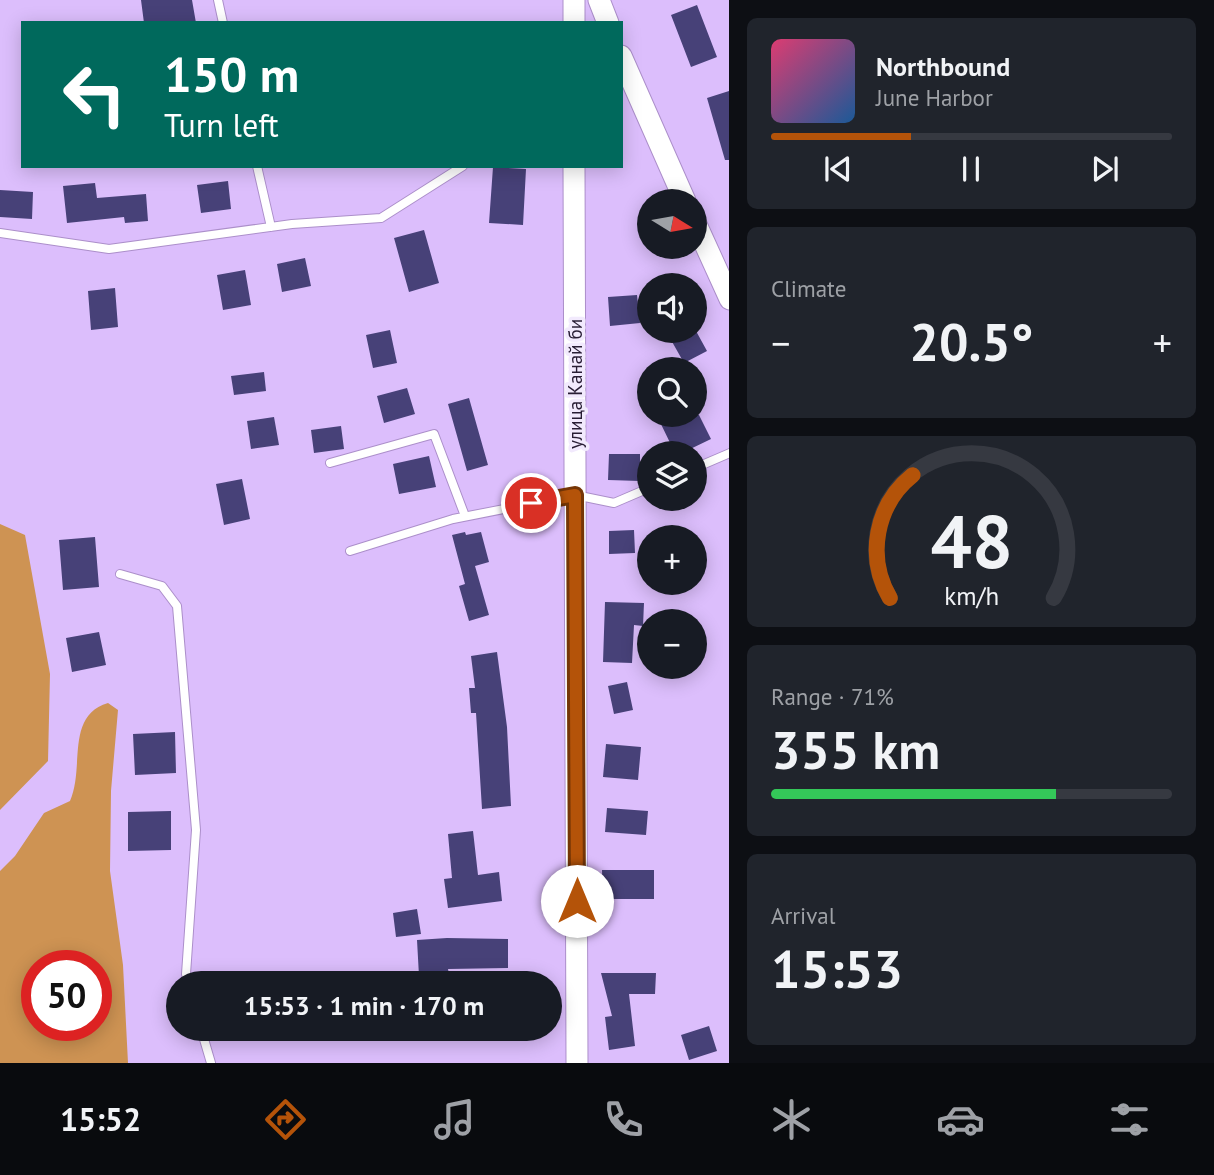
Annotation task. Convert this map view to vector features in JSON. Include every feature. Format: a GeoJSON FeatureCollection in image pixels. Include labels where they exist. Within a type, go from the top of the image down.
{"type":"FeatureCollection","features":[{"type":"Feature","properties":{"kind":"main road"},"geometry":{"type":"LineString","coordinates":[[574,0],[574,21]]}},
{"type":"Feature","properties":{"kind":"main road"},"geometry":{"type":"LineString","coordinates":[[599,0],[607,21]]}},
{"type":"Feature","properties":{"kind":"main road"},"geometry":{"type":"LineString","coordinates":[[625,77],[679,189]]}},
{"type":"Feature","properties":{"kind":"main road","name":"улица Канай би"},"geometry":{"type":"LineString","coordinates":[[574,168],[578,1063]]}},
{"type":"Feature","properties":{"kind":"main road"},"geometry":{"type":"LineString","coordinates":[[707,249],[729,299]]}},
{"type":"Feature","properties":{"kind":"lane"},"geometry":{"type":"LineString","coordinates":[[218,0],[223,21]]}},
{"type":"Feature","properties":{"kind":"lane"},"geometry":{"type":"LineString","coordinates":[[257,168],[271,227]]}},
{"type":"Feature","properties":{"kind":"lane"},"geometry":{"type":"LineString","coordinates":[[0,233],[109,249],[271,227],[381,218],[460,168]]}},
{"type":"Feature","properties":{"kind":"lane"},"geometry":{"type":"LineString","coordinates":[[330,463],[434,433],[465,516]]}},
{"type":"Feature","properties":{"kind":"lane"},"geometry":{"type":"LineString","coordinates":[[707,463],[729,453]]}},
{"type":"Feature","properties":{"kind":"lane"},"geometry":{"type":"LineString","coordinates":[[350,551],[465,516],[575,495],[614,503],[637,493]]}},
{"type":"Feature","properties":{"kind":"lane"},"geometry":{"type":"LineString","coordinates":[[120,574],[162,586],[177,606],[197,831],[186,971]]}},
{"type":"Feature","properties":{"kind":"lane"},"geometry":{"type":"LineString","coordinates":[[205,1041],[211,1063]]}},
{"type":"Feature","properties":{"kind":"shaded area"},"geometry":{"type":"Polygon","coordinates":[[[0,524],[25,535],[50,674],[48,761],[0,810],[0,524]]]}},
{"type":"Feature","properties":{"kind":"shaded area"},"geometry":{"type":"Polygon","coordinates":[[[108,703],[118,710],[111,791],[110,871],[123,965],[128,1063],[0,1063],[0,871],[15,856],[44,813],[70,801],[74,788],[78,744],[86,719],[108,703]]]}},
{"type":"Feature","properties":{"kind":"building"},"geometry":{"type":"Polygon","coordinates":[[[141,0],[192,0],[196,21],[144,21],[141,0]]]}},
{"type":"Feature","properties":{"kind":"building"},"geometry":{"type":"Polygon","coordinates":[[[697,5],[717,57],[691,67],[671,15],[697,5]]]}},
{"type":"Feature","properties":{"kind":"building"},"geometry":{"type":"Polygon","coordinates":[[[729,91],[729,160],[725,160],[707,98],[729,91]]]}},
{"type":"Feature","properties":{"kind":"building"},"geometry":{"type":"Polygon","coordinates":[[[493,168],[526,169],[523,225],[489,223],[493,168]]]}},
{"type":"Feature","properties":{"kind":"building"},"geometry":{"type":"Polygon","coordinates":[[[228,181],[231,209],[201,213],[197,185],[228,181]]]}},
{"type":"Feature","properties":{"kind":"building"},"geometry":{"type":"Polygon","coordinates":[[[95,183],[97,198],[146,194],[148,221],[125,223],[124,217],[67,223],[63,186],[95,183]]]}},
{"type":"Feature","properties":{"kind":"building"},"geometry":{"type":"Polygon","coordinates":[[[0,190],[33,192],[32,219],[0,217],[0,190]]]}},
{"type":"Feature","properties":{"kind":"building"},"geometry":{"type":"Polygon","coordinates":[[[424,230],[439,283],[409,292],[394,238],[424,230]]]}},
{"type":"Feature","properties":{"kind":"building"},"geometry":{"type":"Polygon","coordinates":[[[305,258],[311,286],[282,292],[277,264],[305,258]]]}},
{"type":"Feature","properties":{"kind":"building"},"geometry":{"type":"Polygon","coordinates":[[[245,270],[251,305],[223,310],[217,275],[245,270]]]}},
{"type":"Feature","properties":{"kind":"building"},"geometry":{"type":"Polygon","coordinates":[[[115,288],[118,327],[91,330],[88,291],[115,288]]]}},
{"type":"Feature","properties":{"kind":"building"},"geometry":{"type":"Polygon","coordinates":[[[637,295],[637,323],[610,326],[608,297],[637,295]]]}},
{"type":"Feature","properties":{"kind":"building"},"geometry":{"type":"Polygon","coordinates":[[[390,330],[397,363],[373,368],[366,335],[390,330]]]}},
{"type":"Feature","properties":{"kind":"building"},"geometry":{"type":"Polygon","coordinates":[[[673,343],[703,343],[707,351],[696,357],[681,357],[673,343]]]}},
{"type":"Feature","properties":{"kind":"building"},"geometry":{"type":"Polygon","coordinates":[[[264,372],[266,391],[234,395],[231,376],[264,372]]]}},
{"type":"Feature","properties":{"kind":"building"},"geometry":{"type":"Polygon","coordinates":[[[407,388],[415,414],[384,423],[377,396],[407,388]]]}},
{"type":"Feature","properties":{"kind":"building"},"geometry":{"type":"Polygon","coordinates":[[[469,398],[488,465],[467,471],[448,404],[469,398]]]}},
{"type":"Feature","properties":{"kind":"building"},"geometry":{"type":"Polygon","coordinates":[[[274,417],[279,445],[251,449],[247,421],[274,417]]]}},
{"type":"Feature","properties":{"kind":"building"},"geometry":{"type":"Polygon","coordinates":[[[341,426],[344,449],[314,453],[311,430],[341,426]]]}},
{"type":"Feature","properties":{"kind":"building"},"geometry":{"type":"Polygon","coordinates":[[[662,427],[705,427],[711,439],[707,441],[669,441],[662,427]]]}},
{"type":"Feature","properties":{"kind":"building"},"geometry":{"type":"Polygon","coordinates":[[[609,454],[637,454],[637,481],[608,480],[609,454]]]}},
{"type":"Feature","properties":{"kind":"building"},"geometry":{"type":"Polygon","coordinates":[[[429,456],[436,487],[399,494],[393,464],[429,456]]]}},
{"type":"Feature","properties":{"kind":"building"},"geometry":{"type":"Polygon","coordinates":[[[242,479],[250,519],[224,525],[216,484],[242,479]]]}},
{"type":"Feature","properties":{"kind":"building"},"geometry":{"type":"Polygon","coordinates":[[[634,530],[635,553],[609,554],[609,531],[634,530]]]}},
{"type":"Feature","properties":{"kind":"building"},"geometry":{"type":"Polygon","coordinates":[[[465,532],[466,535],[481,532],[489,562],[475,566],[489,615],[469,621],[459,586],[465,584],[452,535],[465,532]]]}},
{"type":"Feature","properties":{"kind":"building"},"geometry":{"type":"Polygon","coordinates":[[[95,537],[99,587],[63,590],[59,540],[95,537]]]}},
{"type":"Feature","properties":{"kind":"building"},"geometry":{"type":"Polygon","coordinates":[[[605,602],[644,603],[644,609],[637,609],[632,663],[603,662],[605,602]]]}},
{"type":"Feature","properties":{"kind":"building"},"geometry":{"type":"Polygon","coordinates":[[[99,632],[106,665],[72,672],[66,638],[99,632]]]}},
{"type":"Feature","properties":{"kind":"building"},"geometry":{"type":"Polygon","coordinates":[[[497,652],[507,727],[511,806],[482,809],[476,713],[471,713],[469,688],[475,688],[471,656],[497,652]]]}},
{"type":"Feature","properties":{"kind":"building"},"geometry":{"type":"Polygon","coordinates":[[[627,682],[633,710],[614,714],[608,686],[627,682]]]}},
{"type":"Feature","properties":{"kind":"building"},"geometry":{"type":"Polygon","coordinates":[[[175,732],[176,773],[135,775],[133,734],[175,732]]]}},
{"type":"Feature","properties":{"kind":"building"},"geometry":{"type":"Polygon","coordinates":[[[606,744],[641,747],[638,780],[603,777],[606,744]]]}},
{"type":"Feature","properties":{"kind":"building"},"geometry":{"type":"Polygon","coordinates":[[[607,808],[648,811],[646,835],[605,832],[607,808]]]}},
{"type":"Feature","properties":{"kind":"building"},"geometry":{"type":"Polygon","coordinates":[[[171,811],[171,850],[128,851],[128,812],[171,811]]]}},
{"type":"Feature","properties":{"kind":"building"},"geometry":{"type":"Polygon","coordinates":[[[473,831],[478,875],[499,872],[502,901],[448,908],[444,879],[452,878],[448,834],[473,831]]]}},
{"type":"Feature","properties":{"kind":"building"},"geometry":{"type":"Polygon","coordinates":[[[602,870],[654,870],[654,899],[603,899],[602,870]]]}},
{"type":"Feature","properties":{"kind":"building"},"geometry":{"type":"Polygon","coordinates":[[[417,909],[421,934],[396,937],[393,913],[417,909]]]}},
{"type":"Feature","properties":{"kind":"building"},"geometry":{"type":"Polygon","coordinates":[[[508,939],[508,968],[419,971],[417,940],[508,939]]]}},
{"type":"Feature","properties":{"kind":"building"},"geometry":{"type":"Polygon","coordinates":[[[601,973],[656,973],[655,994],[629,994],[635,1046],[609,1050],[605,1017],[612,1016],[601,973]]]}},
{"type":"Feature","properties":{"kind":"building"},"geometry":{"type":"Polygon","coordinates":[[[709,1026],[717,1051],[689,1060],[681,1035],[709,1026]]]}},
{"type":"Feature","properties":{"kind":"route"},"geometry":{"type":"LineString","coordinates":[[531,503],[575,495],[577,901]]}}]}
